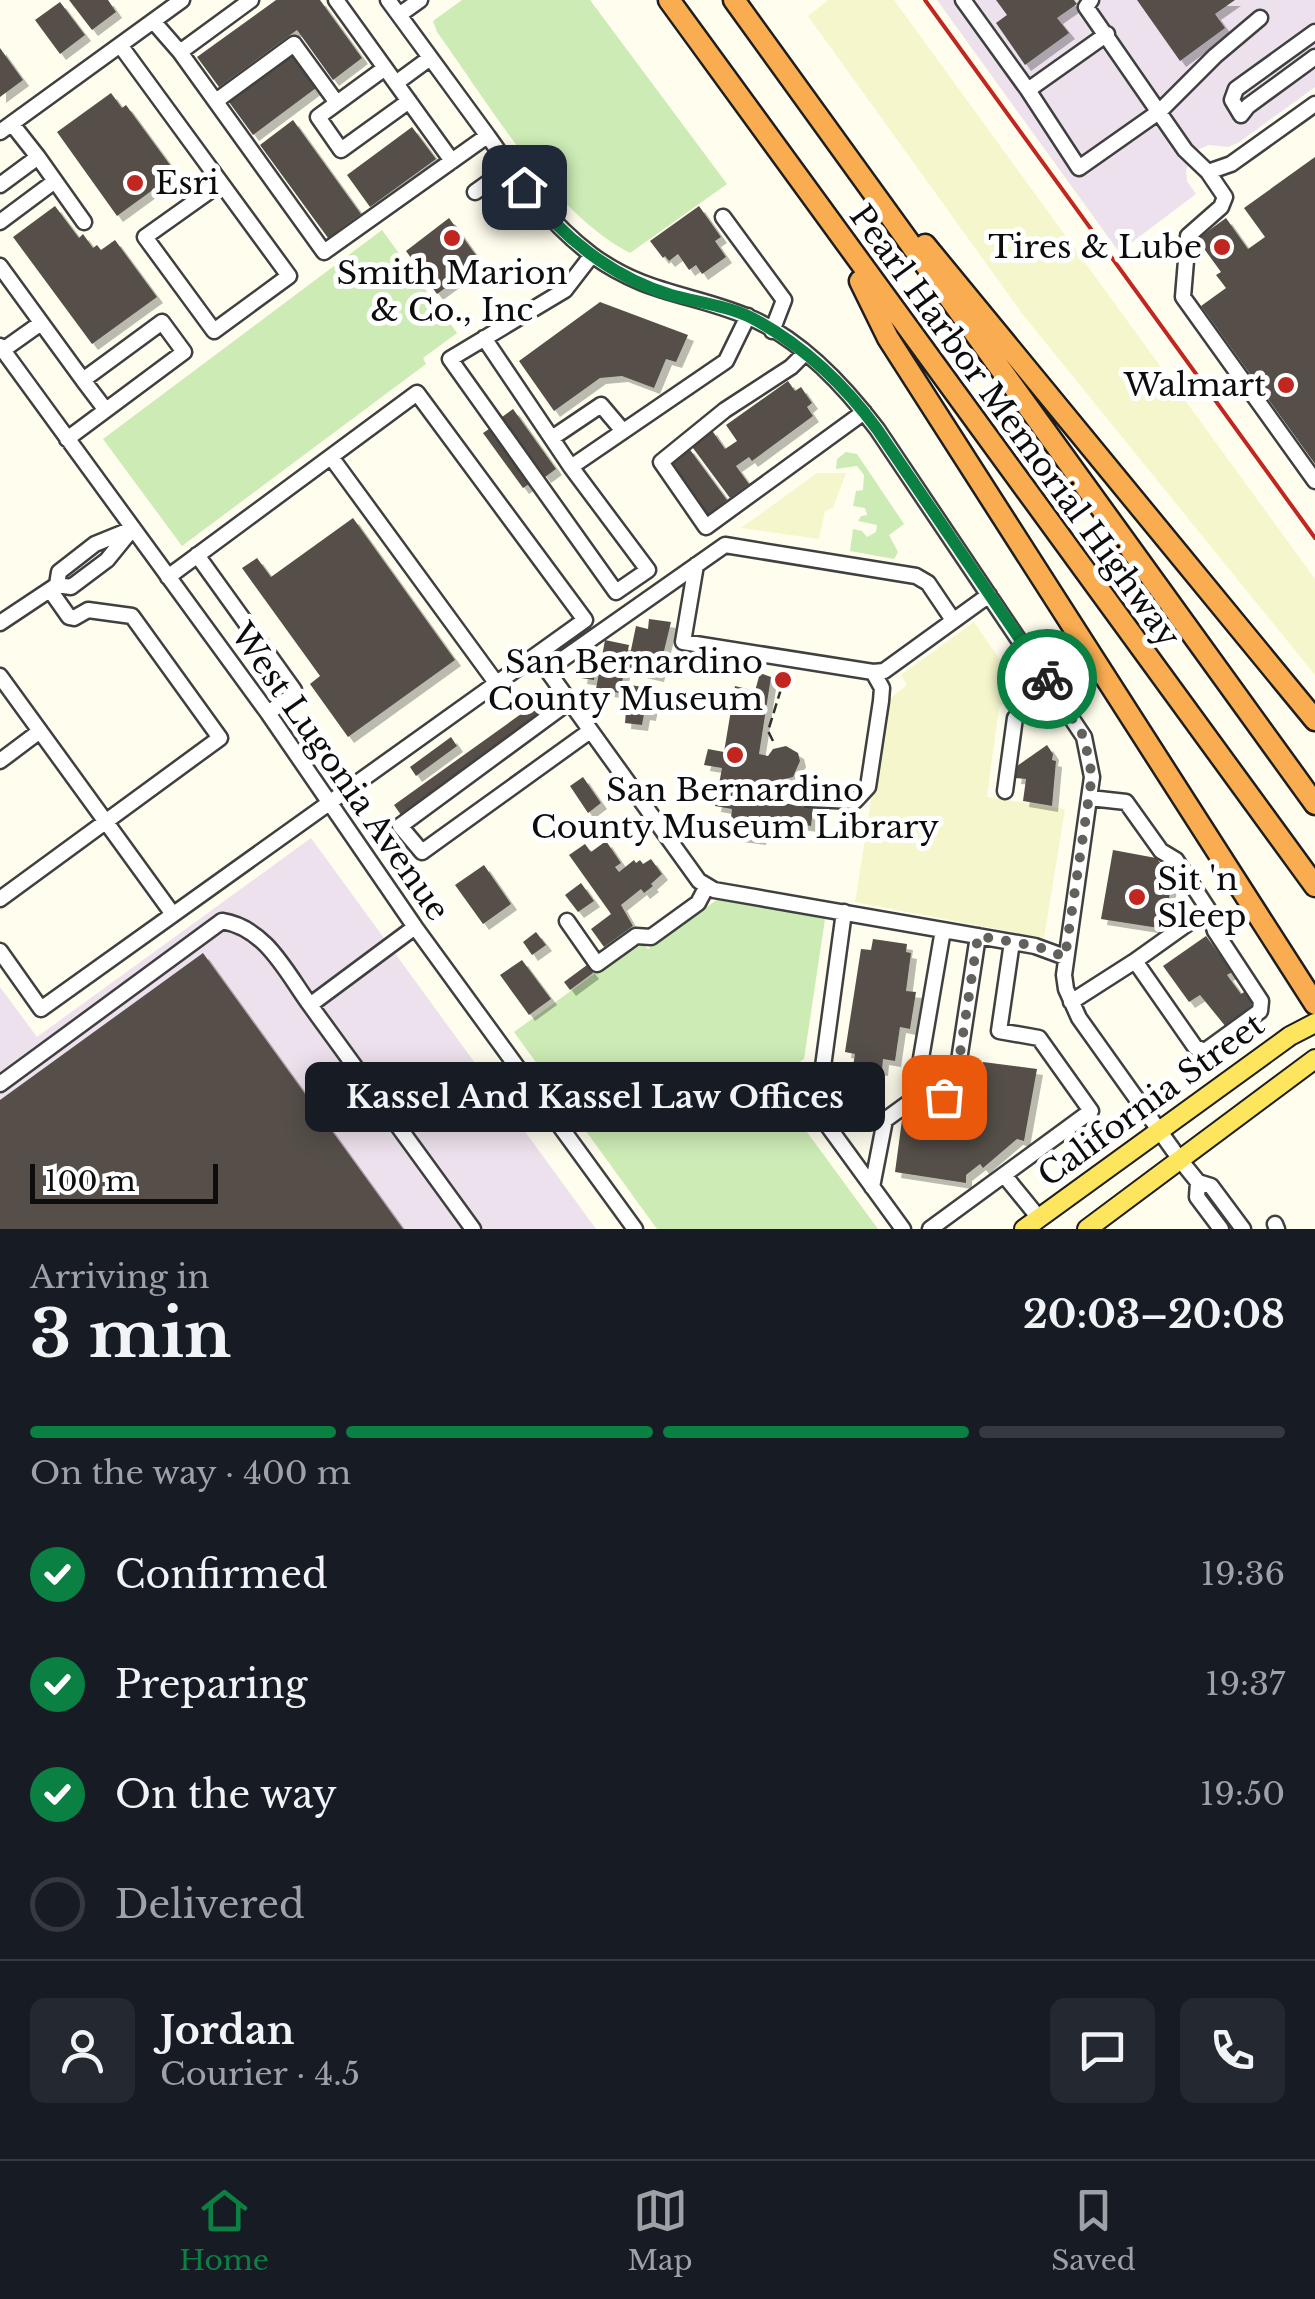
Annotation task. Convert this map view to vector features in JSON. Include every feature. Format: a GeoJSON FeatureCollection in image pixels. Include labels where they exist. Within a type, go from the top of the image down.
{"type":"FeatureCollection","features":[{"type":"Feature","properties":{"kind":"highway","name":"Pearl Harbor Memorial Highway"},"geometry":{"type":"LineString","coordinates":[[669,0],[1315,886]]}},
{"type":"Feature","properties":{"kind":"highway","name":"Pearl Harbor Memorial Highway"},"geometry":{"type":"LineString","coordinates":[[734,0],[1315,804]]}},
{"type":"Feature","properties":{"kind":"highway"},"geometry":{"type":"LineString","coordinates":[[796,89],[1315,720]]}},
{"type":"Feature","properties":{"kind":"highway"},"geometry":{"type":"LineString","coordinates":[[837,234],[888,338],[1315,1004]]}},
{"type":"Feature","properties":{"kind":"main road","name":"California Street"},"geometry":{"type":"LineString","coordinates":[[1032,1224],[1290,1036],[1315,1023]]}},
{"type":"Feature","properties":{"kind":"main road","name":"California Street"},"geometry":{"type":"LineString","coordinates":[[1087,1229],[1315,1058]]}},
{"type":"Feature","properties":{"kind":"street"},"geometry":{"type":"LineString","coordinates":[[84,222],[38,157],[6,128],[182,0]]}},
{"type":"Feature","properties":{"kind":"street"},"geometry":{"type":"LineString","coordinates":[[180,52],[251,0]]}},
{"type":"Feature","properties":{"kind":"street"},"geometry":{"type":"LineString","coordinates":[[336,0],[452,162]]}},
{"type":"Feature","properties":{"kind":"street"},"geometry":{"type":"LineString","coordinates":[[388,0],[554,223],[614,270],[664,293],[748,316],[805,353],[864,412],[1084,737],[1091,758],[1090,798],[1065,957],[1070,1002],[1181,1161],[1198,1182],[1212,1186],[1243,1229]]}},
{"type":"Feature","properties":{"kind":"street"},"geometry":{"type":"LineString","coordinates":[[399,15],[420,0]]}},
{"type":"Feature","properties":{"kind":"street"},"geometry":{"type":"LineString","coordinates":[[963,0],[1079,168],[1160,112],[1215,56],[1260,18]]}},
{"type":"Feature","properties":{"kind":"street"},"geometry":{"type":"LineString","coordinates":[[1086,2],[1185,150],[1208,172],[1225,197],[1221,207],[1188,236],[1183,297],[1315,480]]}},
{"type":"Feature","properties":{"kind":"street"},"geometry":{"type":"LineString","coordinates":[[154,21],[324,252],[487,136]]}},
{"type":"Feature","properties":{"kind":"street"},"geometry":{"type":"LineString","coordinates":[[1315,32],[1236,89],[1232,100],[1241,116],[1248,106],[1315,58]]}},
{"type":"Feature","properties":{"kind":"street"},"geometry":{"type":"LineString","coordinates":[[1028,90],[1107,34]]}},
{"type":"Feature","properties":{"kind":"street"},"geometry":{"type":"LineString","coordinates":[[216,101],[294,44],[337,103]]}},
{"type":"Feature","properties":{"kind":"street"},"geometry":{"type":"LineString","coordinates":[[120,45],[221,183],[289,276],[214,331],[146,237],[221,183]]}},
{"type":"Feature","properties":{"kind":"street"},"geometry":{"type":"LineString","coordinates":[[396,83],[430,58]]}},
{"type":"Feature","properties":{"kind":"street"},"geometry":{"type":"LineString","coordinates":[[385,68],[318,118],[342,150],[409,101]]}},
{"type":"Feature","properties":{"kind":"street"},"geometry":{"type":"LineString","coordinates":[[1208,172],[1231,164],[1315,104]]}},
{"type":"Feature","properties":{"kind":"street"},"geometry":{"type":"LineString","coordinates":[[0,184],[38,157]]}},
{"type":"Feature","properties":{"kind":"street"},"geometry":{"type":"LineString","coordinates":[[474,192],[510,167]]}},
{"type":"Feature","properties":{"kind":"street"},"geometry":{"type":"LineString","coordinates":[[0,222],[54,181]]}},
{"type":"Feature","properties":{"kind":"street"},"geometry":{"type":"LineString","coordinates":[[723,216],[784,300],[772,331]]}},
{"type":"Feature","properties":{"kind":"street"},"geometry":{"type":"LineString","coordinates":[[484,338],[571,467],[648,570],[616,592],[450,360],[484,338],[565,290],[592,255]]}},
{"type":"Feature","properties":{"kind":"street"},"geometry":{"type":"LineString","coordinates":[[0,266],[105,408]]}},
{"type":"Feature","properties":{"kind":"street"},"geometry":{"type":"LineString","coordinates":[[571,467],[726,362],[748,316]]}},
{"type":"Feature","properties":{"kind":"street"},"geometry":{"type":"LineString","coordinates":[[1,348],[41,322]]}},
{"type":"Feature","properties":{"kind":"street"},"geometry":{"type":"LineString","coordinates":[[67,439],[184,352],[162,322],[83,380]]}},
{"type":"Feature","properties":{"kind":"street","name":"West Lugonia Avenue"},"geometry":{"type":"LineString","coordinates":[[1,348],[268,713],[415,927],[635,1229]]}},
{"type":"Feature","properties":{"kind":"street"},"geometry":{"type":"LineString","coordinates":[[805,353],[791,368],[725,410],[661,462],[706,527],[864,412]]}},
{"type":"Feature","properties":{"kind":"street"},"geometry":{"type":"LineString","coordinates":[[0,952],[41,1009],[586,620],[417,392],[168,576]]}},
{"type":"Feature","properties":{"kind":"street"},"geometry":{"type":"LineString","coordinates":[[552,438],[601,406],[624,431]]}},
{"type":"Feature","properties":{"kind":"street"},"geometry":{"type":"LineString","coordinates":[[330,457],[497,684]]}},
{"type":"Feature","properties":{"kind":"street"},"geometry":{"type":"LineString","coordinates":[[0,899],[220,738],[132,616],[88,610],[78,617],[69,617],[53,588],[59,572],[94,544],[133,528]]}},
{"type":"Feature","properties":{"kind":"street"},"geometry":{"type":"LineString","coordinates":[[0,623],[53,588],[71,587],[80,581],[108,560],[133,528]]}},
{"type":"Feature","properties":{"kind":"street"},"geometry":{"type":"LineString","coordinates":[[953,620],[928,583],[916,576],[724,545],[547,670],[698,881],[714,890],[1012,942],[1065,957]]}},
{"type":"Feature","properties":{"kind":"street"},"geometry":{"type":"LineString","coordinates":[[197,555],[294,690],[268,713]]}},
{"type":"Feature","properties":{"kind":"street"},"geometry":{"type":"LineString","coordinates":[[68,565],[80,581]]}},
{"type":"Feature","properties":{"kind":"street"},"geometry":{"type":"LineString","coordinates":[[696,565],[683,642],[873,672],[884,671],[990,595]]}},
{"type":"Feature","properties":{"kind":"street"},"geometry":{"type":"LineString","coordinates":[[808,799],[855,801],[868,787],[882,688],[873,672]]}},
{"type":"Feature","properties":{"kind":"street"},"geometry":{"type":"LineString","coordinates":[[0,676],[172,913]]}},
{"type":"Feature","properties":{"kind":"street"},"geometry":{"type":"LineString","coordinates":[[1004,791],[1015,718],[1055,691]]}},
{"type":"Feature","properties":{"kind":"street"},"geometry":{"type":"LineString","coordinates":[[570,702],[400,826],[422,852],[590,731]]}},
{"type":"Feature","properties":{"kind":"street"},"geometry":{"type":"LineString","coordinates":[[0,760],[40,731]]}},
{"type":"Feature","properties":{"kind":"street"},"geometry":{"type":"LineString","coordinates":[[1090,798],[1126,802],[1161,851],[1176,860],[1261,1002],[1260,1011],[1206,1050],[1195,1046],[1135,961]]}},
{"type":"Feature","properties":{"kind":"street"},"geometry":{"type":"LineString","coordinates":[[566,921],[597,964],[636,936],[651,937],[698,902],[707,886]]}},
{"type":"Feature","properties":{"kind":"street"},"geometry":{"type":"LineString","coordinates":[[1070,1002],[1208,909]]}},
{"type":"Feature","properties":{"kind":"street"},"geometry":{"type":"LineString","coordinates":[[844,912],[822,1074],[801,1089],[902,1229]]}},
{"type":"Feature","properties":{"kind":"street"},"geometry":{"type":"LineString","coordinates":[[0,1084],[222,921],[242,924],[260,937],[474,1229]]}},
{"type":"Feature","properties":{"kind":"street"},"geometry":{"type":"LineString","coordinates":[[310,1005],[415,927]]}},
{"type":"Feature","properties":{"kind":"street"},"geometry":{"type":"LineString","coordinates":[[872,1187],[886,1120],[914,1099],[916,1092],[942,930]]}},
{"type":"Feature","properties":{"kind":"street"},"geometry":{"type":"LineString","coordinates":[[916,1092],[944,1097],[954,1093],[978,936]]}},
{"type":"Feature","properties":{"kind":"street"},"geometry":{"type":"LineString","coordinates":[[930,1229],[1092,1111],[1039,1038],[999,1031],[1012,942]]}},
{"type":"Feature","properties":{"kind":"street"},"geometry":{"type":"LineString","coordinates":[[1004,1175],[1032,1224]]}},
{"type":"Feature","properties":{"kind":"street"},"geometry":{"type":"LineString","coordinates":[[1198,1182],[1197,1197],[1221,1229]]}},
{"type":"Feature","properties":{"kind":"path"},"geometry":{"type":"LineString","coordinates":[[773,741],[768,731],[789,659]]}},
{"type":"Feature","properties":{"kind":"shaded area"},"geometry":{"type":"Polygon","coordinates":[[[937,0],[1315,0],[1315,87],[1238,143],[1197,150],[1186,170],[1187,181],[1196,194],[1119,252],[937,0]]]}},
{"type":"Feature","properties":{"kind":"shaded area"},"geometry":{"type":"Polygon","coordinates":[[[311,838],[596,1229],[0,1229],[0,987],[37,1037],[311,838]]]}},
{"type":"Feature","properties":{"kind":"green space"},"geometry":{"type":"Polygon","coordinates":[[[462,0],[590,0],[727,184],[630,253],[601,235],[548,184],[437,32],[433,21],[462,0]]]}},
{"type":"Feature","properties":{"kind":"green space"},"geometry":{"type":"Polygon","coordinates":[[[828,0],[894,0],[1315,579],[1315,675],[1024,316],[808,16],[828,0]]]}},
{"type":"Feature","properties":{"kind":"green space"},"geometry":{"type":"Polygon","coordinates":[[[382,230],[457,333],[423,358],[426,364],[182,546],[103,439],[382,230]]]}},
{"type":"Feature","properties":{"kind":"green space"},"geometry":{"type":"Polygon","coordinates":[[[846,452],[857,454],[904,524],[889,535],[898,552],[894,559],[850,551],[853,529],[867,537],[876,532],[877,525],[858,521],[867,515],[865,508],[853,506],[856,491],[863,490],[864,475],[857,466],[836,469],[837,459],[846,452]]]}},
{"type":"Feature","properties":{"kind":"green space"},"geometry":{"type":"Polygon","coordinates":[[[817,473],[846,473],[833,508],[825,511],[819,539],[741,528],[817,473]]]}},
{"type":"Feature","properties":{"kind":"green space"},"geometry":{"type":"Polygon","coordinates":[[[974,622],[1021,691],[999,707],[987,797],[1065,809],[1044,938],[855,902],[887,701],[907,685],[901,675],[974,622]]]}},
{"type":"Feature","properties":{"kind":"green space"},"geometry":{"type":"Polygon","coordinates":[[[718,899],[825,919],[804,1059],[771,1083],[878,1229],[657,1229],[514,1032],[640,941],[648,949],[718,899]]]}},
{"type":"Feature","properties":{"kind":"building"},"geometry":{"type":"Polygon","coordinates":[[[69,0],[108,0],[116,12],[92,30],[69,0]]]}},
{"type":"Feature","properties":{"kind":"building"},"geometry":{"type":"Polygon","coordinates":[[[276,0],[320,0],[362,58],[333,80],[297,30],[219,87],[197,57],[276,0]]]}},
{"type":"Feature","properties":{"kind":"building"},"geometry":{"type":"Polygon","coordinates":[[[996,0],[1074,0],[1077,4],[1057,18],[1069,33],[1025,65],[996,23],[1007,15],[996,0]]]}},
{"type":"Feature","properties":{"kind":"building"},"geometry":{"type":"Polygon","coordinates":[[[1137,0],[1235,0],[1215,14],[1225,28],[1180,61],[1137,0]]]}},
{"type":"Feature","properties":{"kind":"building"},"geometry":{"type":"Polygon","coordinates":[[[60,2],[85,35],[60,54],[35,20],[60,2]]]}},
{"type":"Feature","properties":{"kind":"building"},"geometry":{"type":"Polygon","coordinates":[[[0,48],[23,80],[0,97],[0,48]]]}},
{"type":"Feature","properties":{"kind":"building"},"geometry":{"type":"Polygon","coordinates":[[[292,55],[316,88],[253,135],[229,102],[292,55]]]}},
{"type":"Feature","properties":{"kind":"building"},"geometry":{"type":"Polygon","coordinates":[[[111,93],[122,108],[126,105],[176,173],[117,216],[57,132],[111,93]]]}},
{"type":"Feature","properties":{"kind":"building"},"geometry":{"type":"Polygon","coordinates":[[[293,120],[361,214],[328,238],[260,145],[293,120]]]}},
{"type":"Feature","properties":{"kind":"building"},"geometry":{"type":"Polygon","coordinates":[[[412,127],[436,159],[370,207],[347,175],[412,127]]]}},
{"type":"Feature","properties":{"kind":"building","name":"Walmart"},"geometry":{"type":"Polygon","coordinates":[[[1315,157],[1315,464],[1201,306],[1226,288],[1216,275],[1221,272],[1197,239],[1226,218],[1248,249],[1265,237],[1244,208],[1315,157]]]}},
{"type":"Feature","properties":{"kind":"building"},"geometry":{"type":"Polygon","coordinates":[[[55,206],[79,238],[83,234],[93,248],[97,245],[101,250],[115,240],[157,297],[92,344],[13,237],[55,206]]]}},
{"type":"Feature","properties":{"kind":"building"},"geometry":{"type":"Polygon","coordinates":[[[699,206],[721,237],[715,241],[726,257],[702,274],[696,265],[689,270],[678,254],[669,261],[663,258],[650,241],[699,206]]]}},
{"type":"Feature","properties":{"kind":"building"},"geometry":{"type":"Polygon","coordinates":[[[449,218],[481,262],[437,294],[406,251],[449,218]]]}},
{"type":"Feature","properties":{"kind":"building"},"geometry":{"type":"Polygon","coordinates":[[[600,302],[688,335],[676,362],[666,359],[654,388],[622,376],[600,378],[554,411],[519,361],[600,302]]]}},
{"type":"Feature","properties":{"kind":"building"},"geometry":{"type":"Polygon","coordinates":[[[788,381],[795,391],[801,387],[812,403],[807,407],[813,416],[752,461],[749,457],[736,466],[749,484],[730,498],[690,444],[711,429],[725,449],[737,441],[726,425],[788,381]]]}},
{"type":"Feature","properties":{"kind":"building"},"geometry":{"type":"Polygon","coordinates":[[[513,409],[556,469],[545,477],[502,417],[513,409]]]}},
{"type":"Feature","properties":{"kind":"building"},"geometry":{"type":"Polygon","coordinates":[[[492,427],[532,482],[523,488],[483,433],[492,427]]]}},
{"type":"Feature","properties":{"kind":"building"},"geometry":{"type":"Polygon","coordinates":[[[688,447],[727,500],[708,515],[669,461],[688,447]]]}},
{"type":"Feature","properties":{"kind":"building"},"geometry":{"type":"Polygon","coordinates":[[[353,518],[455,660],[348,737],[310,684],[320,676],[242,568],[257,558],[271,577],[353,518]]]}},
{"type":"Feature","properties":{"kind":"building"},"geometry":{"type":"Polygon","coordinates":[[[649,619],[671,622],[658,676],[627,669],[636,626],[648,629],[649,619]]]}},
{"type":"Feature","properties":{"kind":"building"},"geometry":{"type":"Polygon","coordinates":[[[605,640],[629,645],[620,693],[596,689],[605,640]]]}},
{"type":"Feature","properties":{"kind":"building"},"geometry":{"type":"Polygon","coordinates":[[[586,649],[600,651],[594,680],[581,678],[586,649]]]}},
{"type":"Feature","properties":{"kind":"building","name":"San Bernardino County Museum Library"},"geometry":{"type":"Polygon","coordinates":[[[760,673],[771,677],[759,754],[768,756],[773,749],[786,746],[798,753],[800,761],[793,777],[781,780],[777,802],[813,808],[811,826],[780,821],[776,828],[762,826],[760,839],[729,835],[732,809],[715,806],[722,768],[704,765],[708,749],[724,752],[735,686],[755,691],[760,673]]]}},
{"type":"Feature","properties":{"kind":"building"},"geometry":{"type":"Polygon","coordinates":[[[624,684],[655,689],[650,715],[644,714],[642,725],[625,723],[626,711],[620,710],[624,684]]]}},
{"type":"Feature","properties":{"kind":"building"},"geometry":{"type":"Polygon","coordinates":[[[549,694],[556,704],[401,815],[394,805],[549,694]]]}},
{"type":"Feature","properties":{"kind":"building"},"geometry":{"type":"Polygon","coordinates":[[[451,737],[457,746],[416,776],[410,767],[451,737]]]}},
{"type":"Feature","properties":{"kind":"building"},"geometry":{"type":"Polygon","coordinates":[[[1047,745],[1056,761],[1052,806],[1023,801],[1026,779],[1015,778],[1017,766],[1047,745]]]}},
{"type":"Feature","properties":{"kind":"building"},"geometry":{"type":"Polygon","coordinates":[[[583,777],[601,803],[588,813],[570,786],[583,777]]]}},
{"type":"Feature","properties":{"kind":"building"},"geometry":{"type":"Polygon","coordinates":[[[606,841],[621,863],[615,867],[619,872],[634,860],[643,864],[651,859],[662,874],[644,893],[641,889],[621,905],[633,926],[604,947],[591,929],[611,914],[569,855],[585,844],[591,852],[606,841]]]}},
{"type":"Feature","properties":{"kind":"building","name":"Sit 'n Sleep"},"geometry":{"type":"Polygon","coordinates":[[[1113,850],[1156,858],[1172,876],[1165,929],[1101,919],[1113,850]]]}},
{"type":"Feature","properties":{"kind":"building"},"geometry":{"type":"Polygon","coordinates":[[[484,865],[511,904],[483,924],[455,885],[484,865]]]}},
{"type":"Feature","properties":{"kind":"building"},"geometry":{"type":"Polygon","coordinates":[[[581,883],[594,901],[578,912],[565,895],[581,883]]]}},
{"type":"Feature","properties":{"kind":"building"},"geometry":{"type":"Polygon","coordinates":[[[536,932],[546,945],[532,955],[523,942],[536,932]]]}},
{"type":"Feature","properties":{"kind":"building"},"geometry":{"type":"Polygon","coordinates":[[[1206,936],[1232,972],[1227,975],[1241,994],[1246,991],[1252,999],[1250,1010],[1226,1027],[1200,995],[1189,1002],[1163,966],[1206,936]]]}},
{"type":"Feature","properties":{"kind":"building"},"geometry":{"type":"Polygon","coordinates":[[[873,939],[907,944],[906,952],[911,953],[906,991],[916,992],[910,1029],[900,1027],[895,1061],[883,1059],[882,1070],[853,1066],[855,1054],[845,1052],[861,949],[871,950],[873,939]]]}},
{"type":"Feature","properties":{"kind":"building"},"geometry":{"type":"Polygon","coordinates":[[[203,953],[403,1229],[0,1229],[0,1100],[203,953]]]}},
{"type":"Feature","properties":{"kind":"building"},"geometry":{"type":"Polygon","coordinates":[[[522,960],[551,999],[529,1015],[500,975],[522,960]]]}},
{"type":"Feature","properties":{"kind":"building"},"geometry":{"type":"Polygon","coordinates":[[[587,965],[593,973],[570,990],[564,982],[587,965]]]}},
{"type":"Feature","properties":{"kind":"building"},"geometry":{"type":"Polygon","coordinates":[[[983,1062],[1037,1069],[1024,1141],[1017,1139],[983,1168],[980,1164],[966,1175],[966,1183],[895,1172],[902,1120],[959,1132],[976,1119],[983,1062]]]}},
{"type":"Feature","properties":{"kind":"railway"},"geometry":{"type":"LineString","coordinates":[[925,0],[1315,538]]}},
{"type":"Feature","properties":{"kind":"way so far"},"geometry":{"type":"LineString","coordinates":[[944,1097],[954,1093],[978,936],[1036,946],[1065,957],[1090,798],[1091,758],[1076,722],[1047,679]]}},
{"type":"Feature","properties":{"kind":"place","name":"Esri"},"geometry":{"type":"Point","coordinates":[135,183]}},
{"type":"Feature","properties":{"kind":"place","name":"Smith Marion & Co., Inc"},"geometry":{"type":"Point","coordinates":[452,238]}},
{"type":"Feature","properties":{"kind":"place","name":"Tires & Lube"},"geometry":{"type":"Point","coordinates":[1222,247]}},
{"type":"Feature","properties":{"kind":"place","name":"Walmart"},"geometry":{"type":"Point","coordinates":[1286,385]}},
{"type":"Feature","properties":{"kind":"place","name":"San Bernardino County Museum"},"geometry":{"type":"Point","coordinates":[783,680]}},
{"type":"Feature","properties":{"kind":"place","name":"San Bernardino County Museum Library"},"geometry":{"type":"Point","coordinates":[735,755]}},
{"type":"Feature","properties":{"kind":"place","name":"Sit 'n Sleep"},"geometry":{"type":"Point","coordinates":[1137,897]}},
{"type":"Feature","properties":{"kind":"place","name":"Kassel And Kassel Law Offices"},"geometry":{"type":"Point","coordinates":[944,1097]}},
{"type":"Feature","properties":{"kind":"route"},"geometry":{"type":"LineString","coordinates":[[524,187],[554,223],[614,270],[664,293],[748,316],[819,364],[850,394],[877,429],[1047,679]]}}]}
